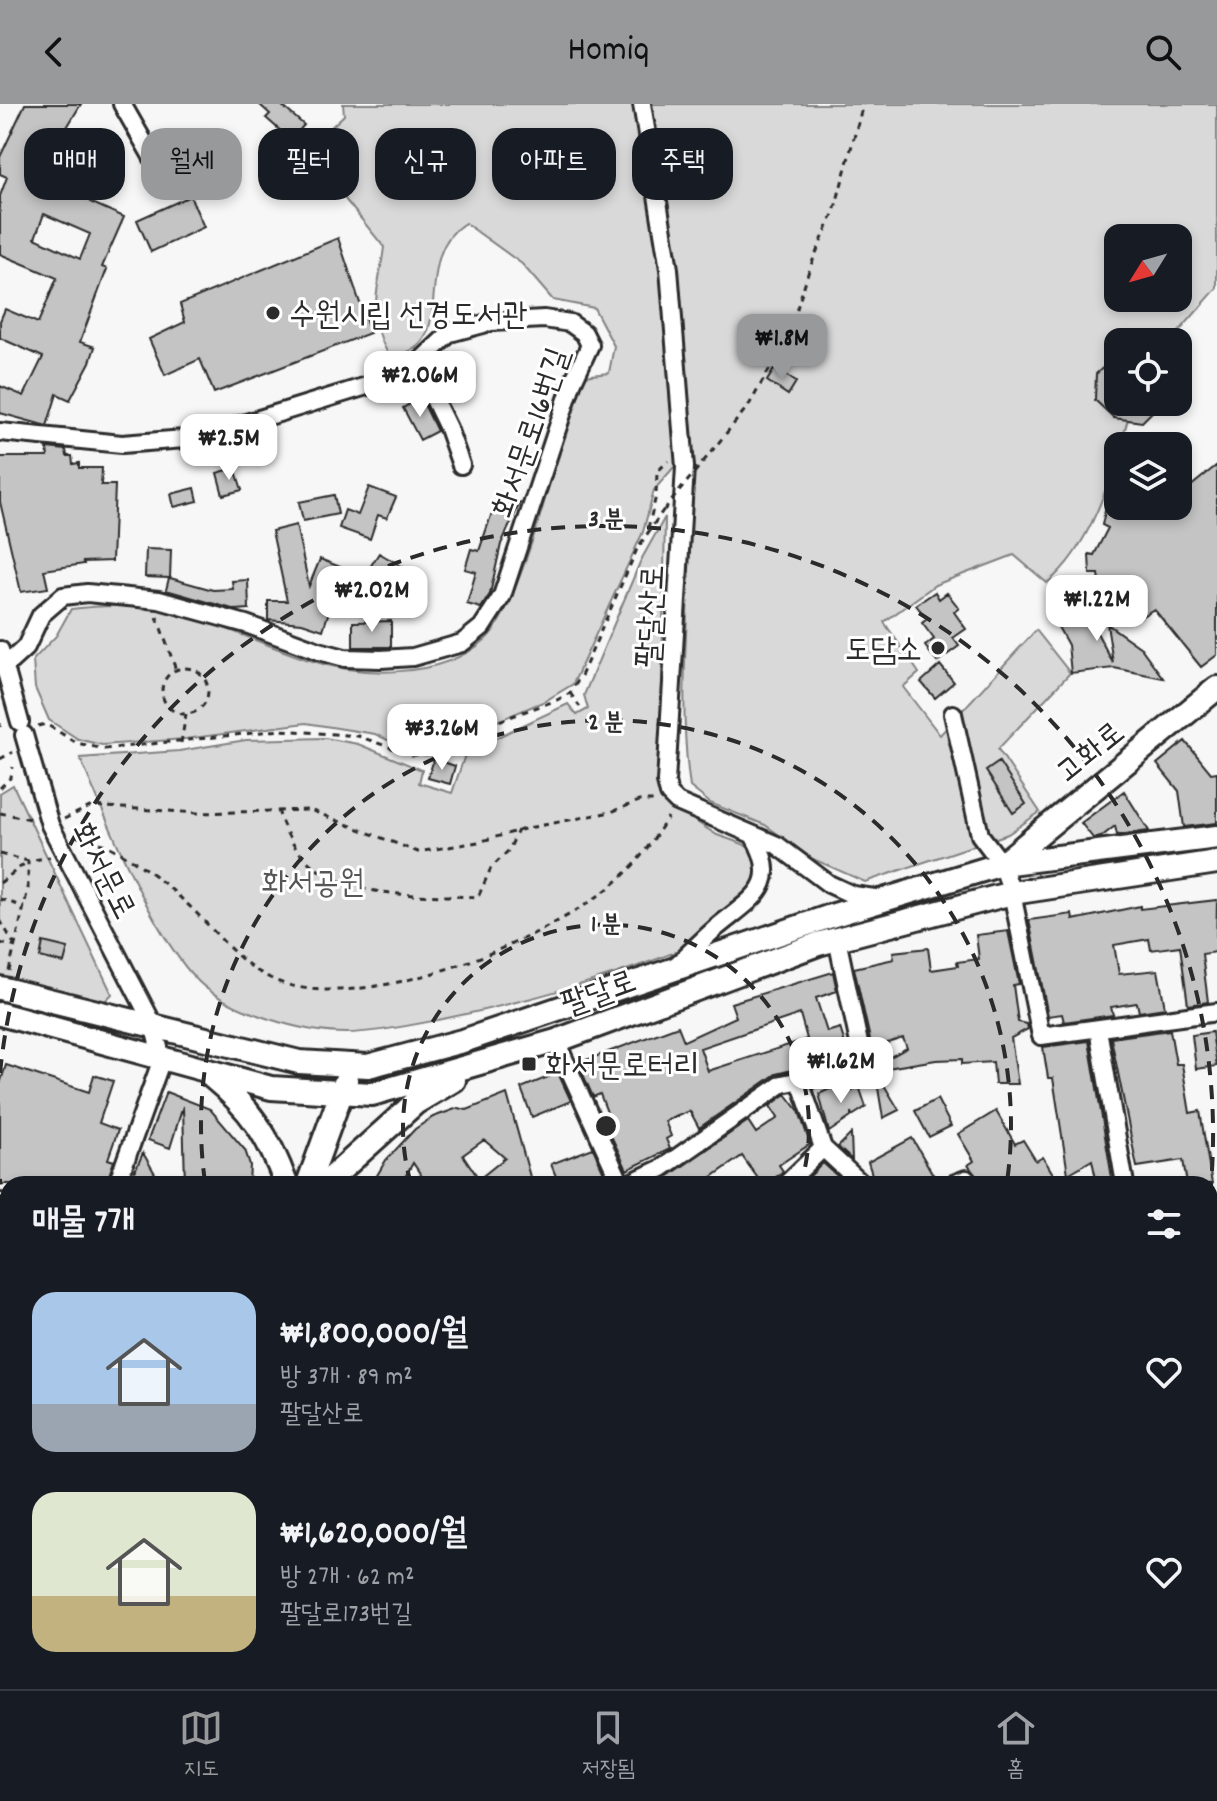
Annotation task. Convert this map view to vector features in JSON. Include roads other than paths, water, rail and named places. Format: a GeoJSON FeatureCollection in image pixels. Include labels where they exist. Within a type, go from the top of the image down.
{"type":"FeatureCollection","features":[{"type":"Feature","properties":{"kind":"main road","name":"고화로"},"geometry":{"type":"LineString","coordinates":[[1002,864],[1217,688]]}},
{"type":"Feature","properties":{"kind":"main road","name":"팔달로"},"geometry":{"type":"LineString","coordinates":[[350,1066],[368,1066],[466,1040],[885,899],[1002,864],[1217,837]]}},
{"type":"Feature","properties":{"kind":"main road","name":"팔달로"},"geometry":{"type":"LineString","coordinates":[[0,1014],[271,1088],[372,1094],[556,1041],[837,939],[1012,893],[1217,862]]}},
{"type":"Feature","properties":{"kind":"main road"},"geometry":{"type":"LineString","coordinates":[[2,988],[299,1062],[350,1066],[343,1093],[311,1176]]}},
{"type":"Feature","properties":{"kind":"main road"},"geometry":{"type":"LineString","coordinates":[[334,1176],[415,1103],[480,1064]]}},
{"type":"Feature","properties":{"kind":"main road"},"geometry":{"type":"LineString","coordinates":[[203,1070],[243,1102],[274,1149],[283,1176]]}},
{"type":"Feature","properties":{"kind":"street"},"geometry":{"type":"LineString","coordinates":[[122,104],[141,137]]}},
{"type":"Feature","properties":{"kind":"street","name":"팔달산로"},"geometry":{"type":"LineString","coordinates":[[642,104],[669,269],[685,467],[666,782],[669,794],[677,802],[777,845],[829,884],[853,895],[885,899]]}},
{"type":"Feature","properties":{"kind":"street","name":"화서문로16번길"},"geometry":{"type":"LineString","coordinates":[[0,432],[122,444],[197,438],[386,380],[417,364],[450,333],[491,322],[544,319],[570,323],[584,333],[590,345],[572,384],[502,596],[482,627],[462,643],[413,657],[345,658],[246,624],[152,599],[87,593],[63,596],[41,615],[26,647],[2,659]]}},
{"type":"Feature","properties":{"kind":"street"},"geometry":{"type":"LineString","coordinates":[[417,364],[448,428],[461,465]]}},
{"type":"Feature","properties":{"kind":"street","name":"화서문로"},"geometry":{"type":"LineString","coordinates":[[2,659],[50,825],[153,1024],[162,1059]]}},
{"type":"Feature","properties":{"kind":"street"},"geometry":{"type":"LineString","coordinates":[[953,714],[980,835],[1002,864],[1012,893],[1041,1036],[1217,1012]]}},
{"type":"Feature","properties":{"kind":"street"},"geometry":{"type":"LineString","coordinates":[[668,974],[717,928],[743,909],[763,886],[766,858],[753,835]]}},
{"type":"Feature","properties":{"kind":"street"},"geometry":{"type":"LineString","coordinates":[[645,1176],[662,1168],[782,1084],[864,1067],[837,939]]}},
{"type":"Feature","properties":{"kind":"street"},"geometry":{"type":"LineString","coordinates":[[1098,1029],[1124,1176]]}},
{"type":"Feature","properties":{"kind":"street"},"geometry":{"type":"LineString","coordinates":[[556,1041],[617,1176]]}},
{"type":"Feature","properties":{"kind":"street"},"geometry":{"type":"LineString","coordinates":[[120,1176],[162,1059]]}},
{"type":"Feature","properties":{"kind":"street"},"geometry":{"type":"LineString","coordinates":[[800,1081],[823,1148],[853,1176]]}},
{"type":"Feature","properties":{"kind":"street"},"geometry":{"type":"LineString","coordinates":[[794,1176],[823,1148]]}},
{"type":"Feature","properties":{"kind":"place","name":"수원시립 선경도서관"},"geometry":{"type":"Point","coordinates":[273,313]}},
{"type":"Feature","properties":{"kind":"place","name":"도담소"},"geometry":{"type":"Point","coordinates":[938,648]}},
{"type":"Feature","properties":{"kind":"place","name":"화서문로터리"},"geometry":{"type":"Point","coordinates":[529,1064]}},
{"type":"Feature","properties":{"kind":"park label","name":"화서공원"},"geometry":{"type":"Point","coordinates":[313,881]}}]}
